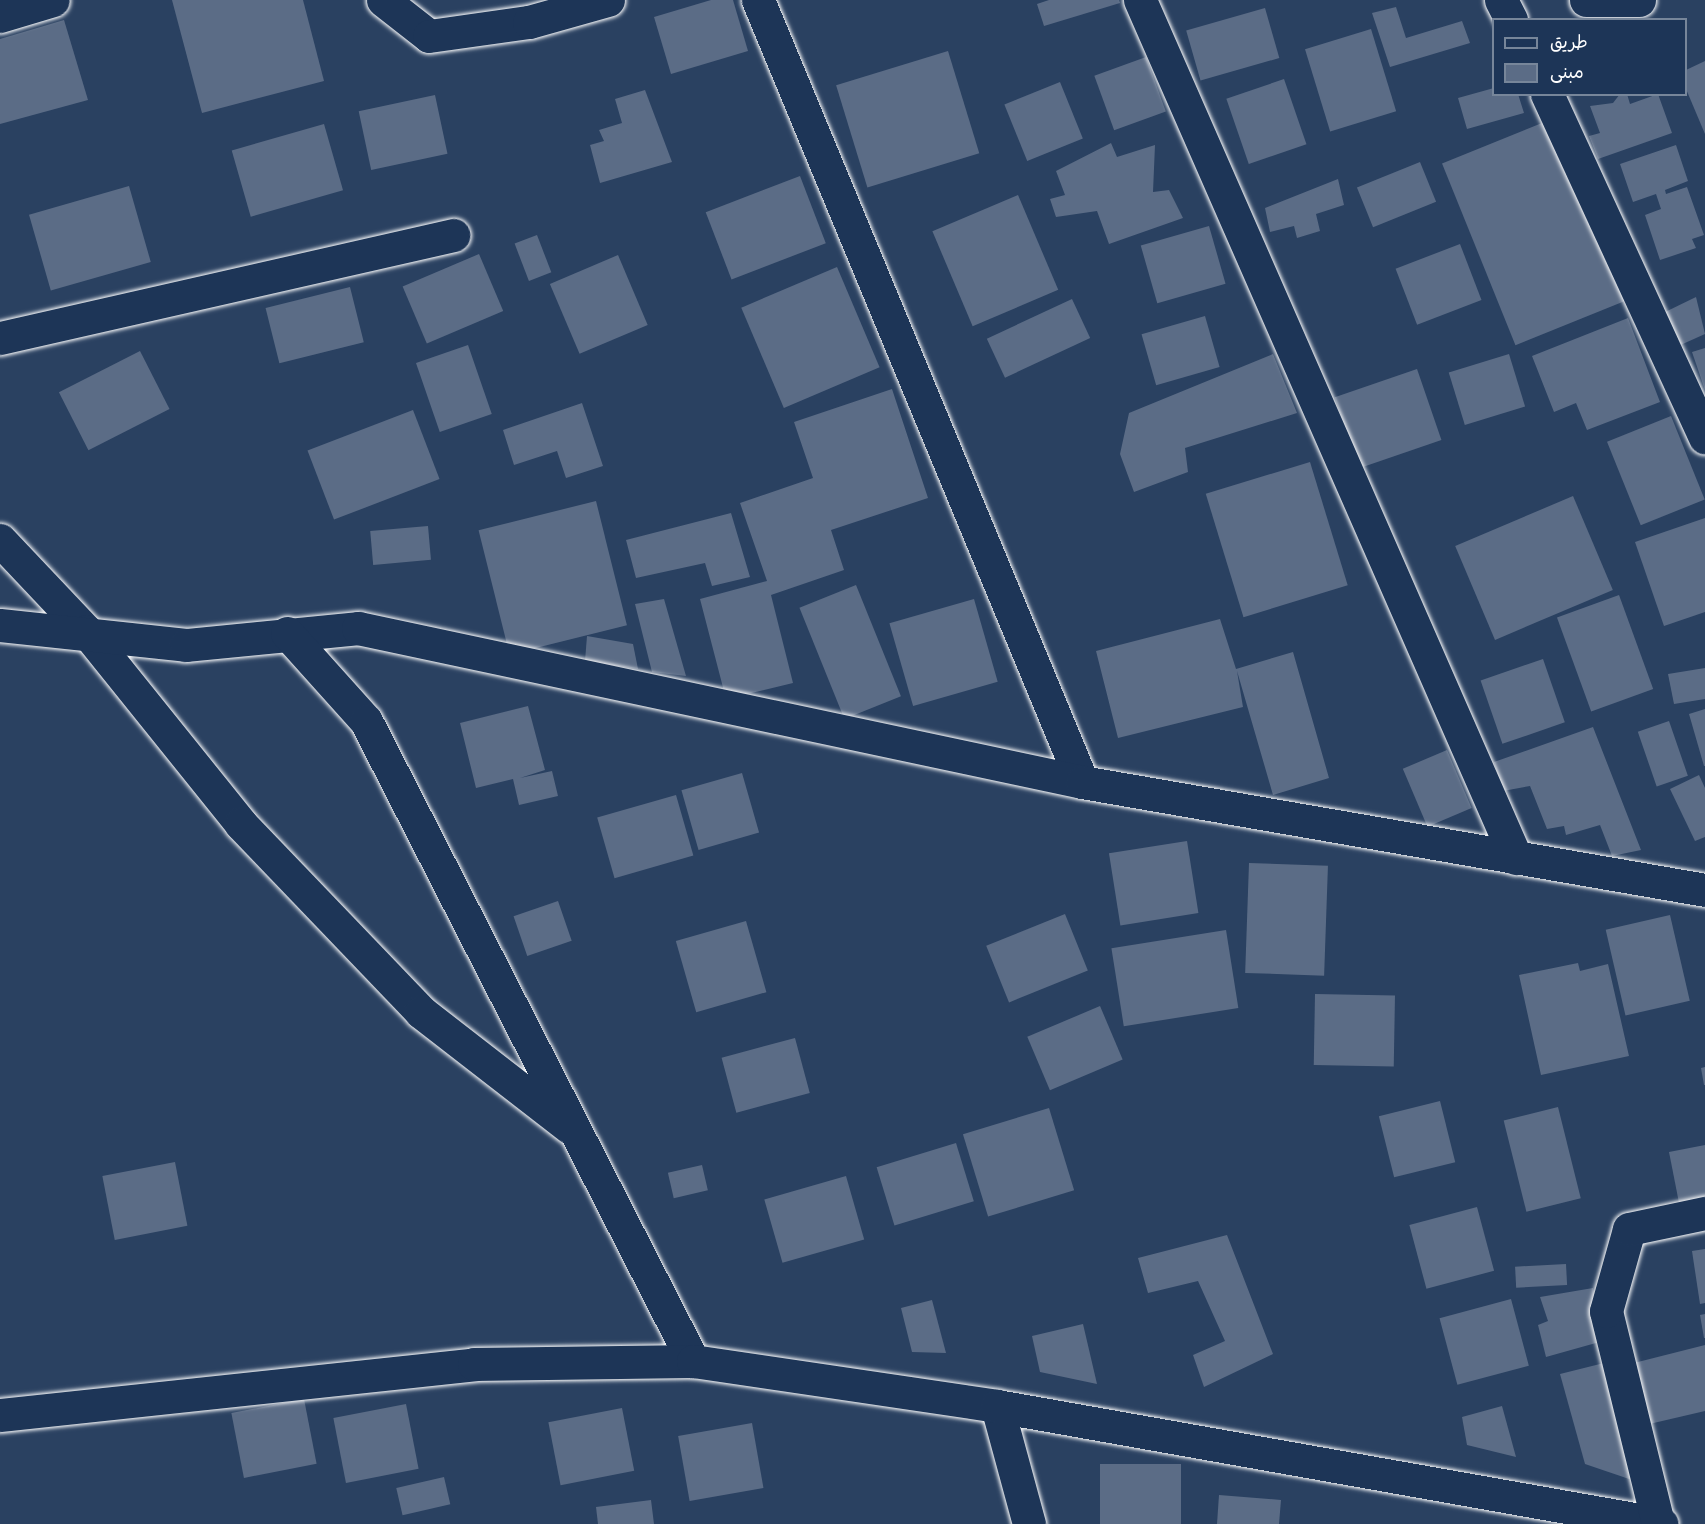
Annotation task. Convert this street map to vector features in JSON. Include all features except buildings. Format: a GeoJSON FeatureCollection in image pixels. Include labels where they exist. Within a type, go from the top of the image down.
{"type":"FeatureCollection","features":[{"type":"Feature","properties":{"kind":"street"},"geometry":{"type":"LineString","coordinates":[[0,16],[53,0]]}},
{"type":"Feature","properties":{"kind":"street"},"geometry":{"type":"LineString","coordinates":[[383,0],[429,36],[529,22],[608,0]]}},
{"type":"Feature","properties":{"kind":"street"},"geometry":{"type":"LineString","coordinates":[[758,0],[1082,782]]}},
{"type":"Feature","properties":{"kind":"street"},"geometry":{"type":"LineString","coordinates":[[1140,0],[1516,858]]}},
{"type":"Feature","properties":{"kind":"street"},"geometry":{"type":"LineString","coordinates":[[1501,0],[1509,18]]}},
{"type":"Feature","properties":{"kind":"street"},"geometry":{"type":"LineString","coordinates":[[1586,0],[1639,0]]}},
{"type":"Feature","properties":{"kind":"street"},"geometry":{"type":"LineString","coordinates":[[1548,96],[1705,437]]}},
{"type":"Feature","properties":{"kind":"street"},"geometry":{"type":"LineString","coordinates":[[0,338],[453,235]]}},
{"type":"Feature","properties":{"kind":"street"},"geometry":{"type":"LineString","coordinates":[[0,540],[86,631],[241,824],[422,1012],[576,1132]]}},
{"type":"Feature","properties":{"kind":"street"},"geometry":{"type":"LineString","coordinates":[[0,625],[86,631],[186,645],[287,633],[358,628],[1082,782],[1705,890]]}},
{"type":"Feature","properties":{"kind":"street"},"geometry":{"type":"LineString","coordinates":[[287,633],[366,721],[693,1361]]}},
{"type":"Feature","properties":{"kind":"street"},"geometry":{"type":"LineString","coordinates":[[0,1415],[474,1364],[693,1361],[998,1406],[1660,1524],[1606,1311],[1629,1229],[1705,1213]]}},
{"type":"Feature","properties":{"kind":"street"},"geometry":{"type":"LineString","coordinates":[[998,1406],[1029,1524]]}}]}
